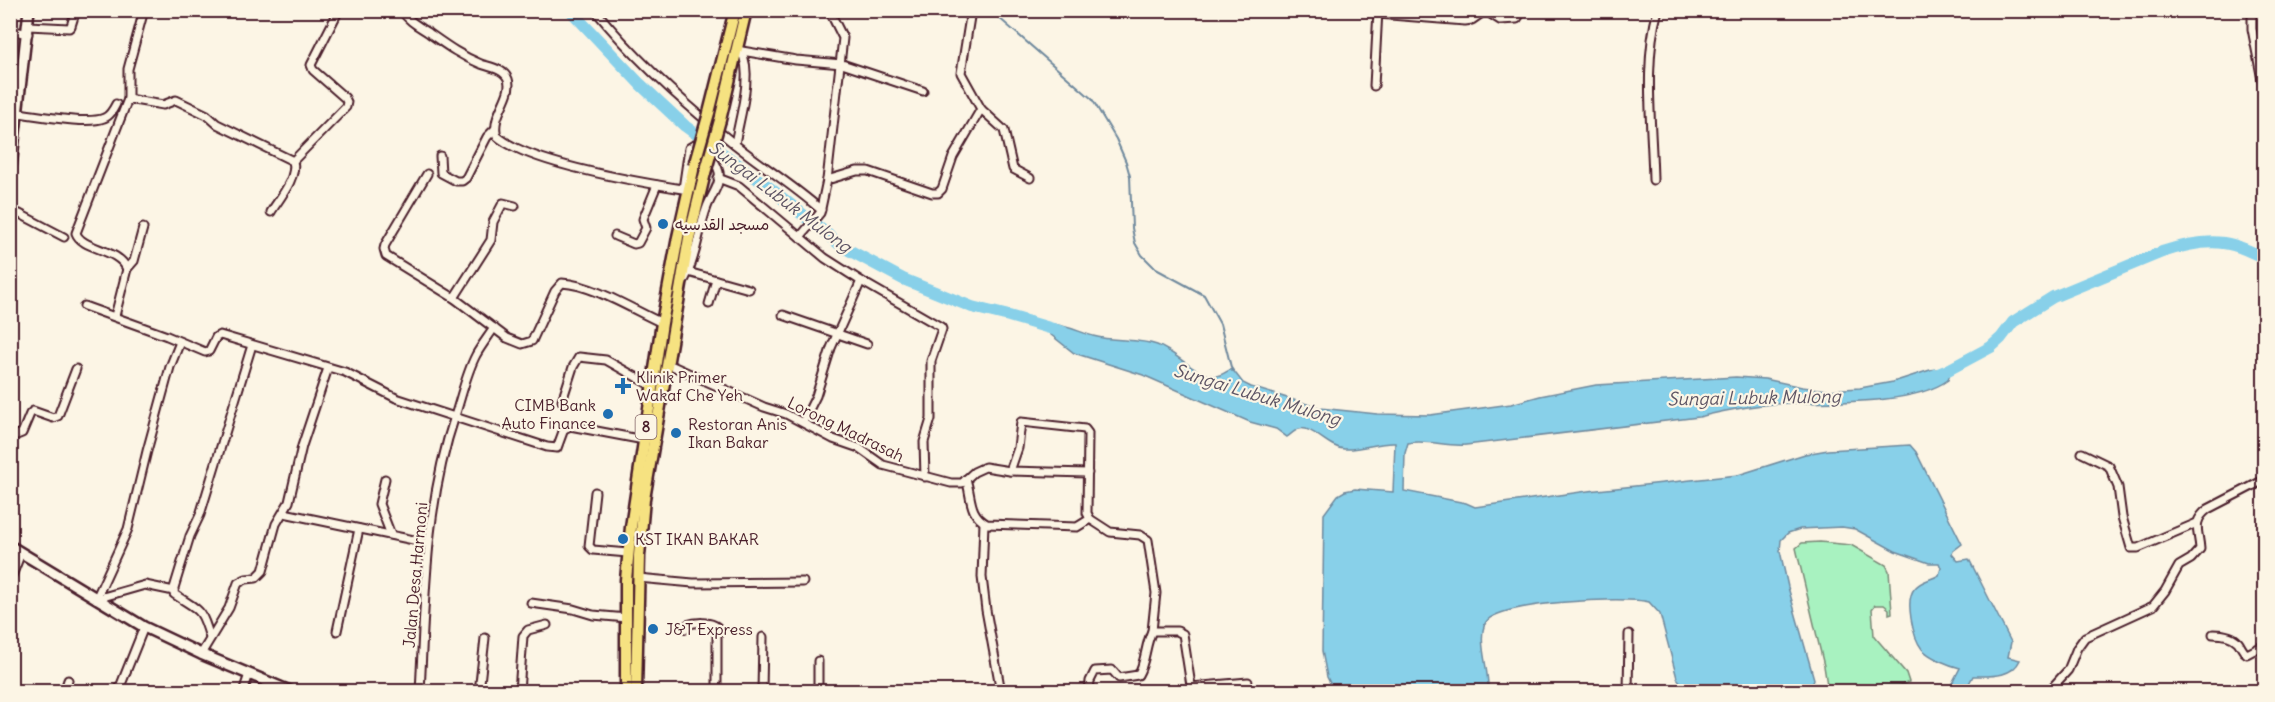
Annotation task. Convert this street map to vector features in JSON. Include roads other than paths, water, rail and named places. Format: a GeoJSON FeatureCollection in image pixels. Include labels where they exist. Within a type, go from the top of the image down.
{"type":"FeatureCollection","features":[{"type":"Feature","properties":{"kind":"main road","name":"8"},"geometry":{"type":"LineString","coordinates":[[626,692],[628,553],[662,323],[686,189],[709,113],[735,10]]}},
{"type":"Feature","properties":{"kind":"main road","name":"8"},"geometry":{"type":"LineString","coordinates":[[636,692],[638,578],[644,499],[689,238],[739,50],[746,10]]}},
{"type":"Feature","properties":{"kind":"street"},"geometry":{"type":"LineString","coordinates":[[10,176],[29,10]]}},
{"type":"Feature","properties":{"kind":"street"},"geometry":{"type":"LineString","coordinates":[[10,30],[69,28],[76,10]]}},
{"type":"Feature","properties":{"kind":"street"},"geometry":{"type":"LineString","coordinates":[[127,269],[121,260],[80,239],[76,232],[128,99],[128,69],[144,10]]}},
{"type":"Feature","properties":{"kind":"street"},"geometry":{"type":"LineString","coordinates":[[293,161],[346,107],[345,98],[312,70],[311,65],[339,10]]}},
{"type":"Feature","properties":{"kind":"street"},"geometry":{"type":"LineString","coordinates":[[401,10],[410,22],[445,45],[470,59],[502,71],[507,76],[508,90],[495,123],[495,129],[502,141],[520,150],[567,165],[657,185],[686,189],[684,171],[691,145],[712,158],[719,171],[718,178],[706,208],[688,272],[681,286]]}},
{"type":"Feature","properties":{"kind":"street"},"geometry":{"type":"LineString","coordinates":[[595,10],[635,57],[735,144],[820,212]]}},
{"type":"Feature","properties":{"kind":"street"},"geometry":{"type":"LineString","coordinates":[[802,234],[820,212],[827,180],[842,64],[843,38],[829,10]]}},
{"type":"Feature","properties":{"kind":"street"},"geometry":{"type":"LineString","coordinates":[[964,10],[970,17],[960,71],[981,109],[1004,130],[1013,169],[1030,178]]}},
{"type":"Feature","properties":{"kind":"street"},"geometry":{"type":"LineString","coordinates":[[1374,86],[1378,12],[1465,21],[1472,20],[1482,13],[1490,13],[1500,20],[1517,19],[1523,10]]}},
{"type":"Feature","properties":{"kind":"street"},"geometry":{"type":"LineString","coordinates":[[1653,180],[1650,58],[1658,10]]}},
{"type":"Feature","properties":{"kind":"street"},"geometry":{"type":"LineString","coordinates":[[2252,10],[2252,29],[2265,90]]}},
{"type":"Feature","properties":{"kind":"street"},"geometry":{"type":"LineString","coordinates":[[735,144],[746,78],[745,57],[739,50]]}},
{"type":"Feature","properties":{"kind":"street"},"geometry":{"type":"LineString","coordinates":[[739,50],[784,59],[842,64],[922,91]]}},
{"type":"Feature","properties":{"kind":"street"},"geometry":{"type":"LineString","coordinates":[[128,99],[163,105],[176,100],[207,115],[217,124],[293,161]]}},
{"type":"Feature","properties":{"kind":"street"},"geometry":{"type":"LineString","coordinates":[[18,113],[99,120],[106,118],[116,104]]}},
{"type":"Feature","properties":{"kind":"street"},"geometry":{"type":"LineString","coordinates":[[827,180],[857,171],[868,171],[938,193],[942,189],[953,158],[981,109]]}},
{"type":"Feature","properties":{"kind":"street"},"geometry":{"type":"LineString","coordinates":[[440,156],[441,173],[462,182],[487,137],[495,129]]}},
{"type":"Feature","properties":{"kind":"street"},"geometry":{"type":"LineString","coordinates":[[272,212],[291,178],[294,170],[293,161]]}},
{"type":"Feature","properties":{"kind":"street"},"geometry":{"type":"LineString","coordinates":[[427,174],[385,245],[384,252],[390,260],[454,298],[514,343],[532,341],[555,291],[562,283],[594,291],[662,323]]}},
{"type":"Feature","properties":{"kind":"street"},"geometry":{"type":"LineString","coordinates":[[718,178],[739,186],[802,234],[825,258],[861,282],[939,324],[942,329],[931,361],[931,419],[924,442],[925,477]]}},
{"type":"Feature","properties":{"kind":"street"},"geometry":{"type":"LineString","coordinates":[[615,236],[634,244],[638,243],[646,228],[643,219],[657,185]]}},
{"type":"Feature","properties":{"kind":"street"},"geometry":{"type":"LineString","coordinates":[[454,298],[491,240],[494,222],[503,203],[515,206]]}},
{"type":"Feature","properties":{"kind":"street"},"geometry":{"type":"LineString","coordinates":[[10,212],[20,214],[64,237]]}},
{"type":"Feature","properties":{"kind":"street"},"geometry":{"type":"LineString","coordinates":[[114,316],[127,269],[134,261],[143,228]]}},
{"type":"Feature","properties":{"kind":"street"},"geometry":{"type":"LineString","coordinates":[[688,272],[749,289]]}},
{"type":"Feature","properties":{"kind":"street"},"geometry":{"type":"LineString","coordinates":[[709,304],[716,280]]}},
{"type":"Feature","properties":{"kind":"street"},"geometry":{"type":"LineString","coordinates":[[803,422],[816,396],[831,348],[861,282]]}},
{"type":"Feature","properties":{"kind":"street"},"geometry":{"type":"LineString","coordinates":[[84,306],[207,352],[216,337],[220,335],[354,376],[396,398],[553,448],[560,444],[564,429],[570,426],[644,440]]}},
{"type":"Feature","properties":{"kind":"street"},"geometry":{"type":"LineString","coordinates":[[783,315],[867,344]]}},
{"type":"Feature","properties":{"kind":"street","name":"Jalan Desa Harmoni"},"geometry":{"type":"LineString","coordinates":[[420,692],[428,543],[440,465],[470,368],[494,328]]}},
{"type":"Feature","properties":{"kind":"street"},"geometry":{"type":"LineString","coordinates":[[96,599],[128,529],[156,420],[180,342]]}},
{"type":"Feature","properties":{"kind":"street"},"geometry":{"type":"LineString","coordinates":[[210,638],[197,607],[174,594],[174,591],[183,555],[200,515],[252,345]]}},
{"type":"Feature","properties":{"kind":"street"},"geometry":{"type":"LineString","coordinates":[[562,401],[573,367],[579,357],[606,360],[652,386]]}},
{"type":"Feature","properties":{"kind":"street","name":"Lorong Madrasah"},"geometry":{"type":"LineString","coordinates":[[668,364],[803,422],[833,439],[859,448],[883,465],[925,477],[962,483],[974,472],[985,467],[1010,471],[1088,473]]}},
{"type":"Feature","properties":{"kind":"street"},"geometry":{"type":"LineString","coordinates":[[201,654],[229,608],[238,584],[246,579],[256,578],[263,571],[276,524],[289,502],[302,446],[328,368]]}},
{"type":"Feature","properties":{"kind":"street"},"geometry":{"type":"LineString","coordinates":[[10,433],[17,435],[22,433],[33,411],[53,418],[58,416],[76,369]]}},
{"type":"Feature","properties":{"kind":"street"},"geometry":{"type":"LineString","coordinates":[[1010,471],[1018,448],[1021,422],[1085,429],[1088,433],[1086,506],[1090,519],[1110,532],[1140,535],[1148,540],[1156,593],[1152,631],[1146,643],[1142,668],[1138,675],[1119,678],[1112,670],[1095,671],[1090,681],[1089,692]]}},
{"type":"Feature","properties":{"kind":"street"},"geometry":{"type":"LineString","coordinates":[[2082,453],[2109,466],[2118,487],[2122,517],[2129,546],[2132,548],[2138,548],[2197,523]]}},
{"type":"Feature","properties":{"kind":"street"},"geometry":{"type":"LineString","coordinates":[[385,479],[379,504],[391,535]]}},
{"type":"Feature","properties":{"kind":"street"},"geometry":{"type":"LineString","coordinates":[[966,479],[972,510],[984,523],[1007,526],[1077,527],[1090,519]]}},
{"type":"Feature","properties":{"kind":"street"},"geometry":{"type":"LineString","coordinates":[[2048,692],[2068,670],[2085,636],[2145,611],[2159,600],[2175,571],[2200,549],[2197,523],[2201,515],[2208,509],[2265,480]]}},
{"type":"Feature","properties":{"kind":"street"},"geometry":{"type":"LineString","coordinates":[[595,492],[589,546],[593,550],[628,553]]}},
{"type":"Feature","properties":{"kind":"street"},"geometry":{"type":"LineString","coordinates":[[284,513],[428,543]]}},
{"type":"Feature","properties":{"kind":"street"},"geometry":{"type":"LineString","coordinates":[[984,523],[982,577],[1001,692]]}},
{"type":"Feature","properties":{"kind":"street"},"geometry":{"type":"LineString","coordinates":[[337,631],[359,529]]}},
{"type":"Feature","properties":{"kind":"street"},"geometry":{"type":"LineString","coordinates":[[10,546],[144,627],[201,654],[292,692]]}},
{"type":"Feature","properties":{"kind":"street"},"geometry":{"type":"LineString","coordinates":[[10,581],[21,553]]}},
{"type":"Feature","properties":{"kind":"street"},"geometry":{"type":"LineString","coordinates":[[638,578],[686,583],[803,582]]}},
{"type":"Feature","properties":{"kind":"street"},"geometry":{"type":"LineString","coordinates":[[96,599],[145,585],[174,591]]}},
{"type":"Feature","properties":{"kind":"street"},"geometry":{"type":"LineString","coordinates":[[531,603],[573,609],[594,615],[627,618]]}},
{"type":"Feature","properties":{"kind":"street"},"geometry":{"type":"LineString","coordinates":[[686,629],[687,624],[691,623],[712,623],[717,627],[717,692]]}},
{"type":"Feature","properties":{"kind":"street"},"geometry":{"type":"LineString","coordinates":[[519,692],[523,636],[528,630],[547,625]]}},
{"type":"Feature","properties":{"kind":"street"},"geometry":{"type":"LineString","coordinates":[[118,692],[144,627]]}},
{"type":"Feature","properties":{"kind":"street"},"geometry":{"type":"LineString","coordinates":[[1152,631],[1177,631],[1183,634],[1192,689],[1248,682]]}},
{"type":"Feature","properties":{"kind":"street"},"geometry":{"type":"LineString","coordinates":[[1628,692],[1629,634]]}},
{"type":"Feature","properties":{"kind":"street"},"geometry":{"type":"LineString","coordinates":[[2213,634],[2231,636],[2247,654],[2265,645]]}},
{"type":"Feature","properties":{"kind":"street"},"geometry":{"type":"LineString","coordinates":[[762,692],[763,637]]}},
{"type":"Feature","properties":{"kind":"street"},"geometry":{"type":"LineString","coordinates":[[479,692],[485,638]]}},
{"type":"Feature","properties":{"kind":"street"},"geometry":{"type":"LineString","coordinates":[[818,661],[818,692]]}},
{"type":"Feature","properties":{"kind":"street"},"geometry":{"type":"LineString","coordinates":[[243,692],[249,674]]}},
{"type":"Feature","properties":{"kind":"street"},"geometry":{"type":"LineString","coordinates":[[64,692],[68,680]]}},
{"type":"Feature","properties":{"kind":"water"},"geometry":{"type":"Polygon","coordinates":[[[1052,324],[1101,338],[1142,341],[1157,345],[1199,371],[1217,376],[1232,369],[1243,383],[1251,387],[1320,408],[1377,414],[1430,415],[1511,404],[1596,385],[1736,377],[1765,379],[1828,390],[1860,388],[1945,368],[1950,373],[1948,380],[1915,394],[1894,398],[1767,405],[1699,417],[1466,445],[1408,443],[1405,453],[1404,491],[1466,503],[1475,507],[1588,491],[1738,475],[1805,454],[1828,450],[1910,445],[1916,452],[1962,544],[1952,554],[1958,561],[1969,559],[2011,642],[2008,657],[2020,660],[2012,670],[2006,673],[1993,676],[1973,676],[1965,691],[1948,691],[1960,668],[1935,658],[1922,649],[1913,628],[1910,609],[1910,601],[1915,588],[1939,575],[1941,568],[1939,563],[1929,563],[1895,551],[1855,529],[1842,527],[1800,529],[1788,533],[1781,540],[1780,551],[1788,587],[1814,679],[1811,691],[1687,691],[1677,678],[1660,614],[1649,602],[1590,600],[1537,605],[1513,610],[1495,615],[1486,622],[1482,637],[1488,691],[1334,691],[1327,677],[1322,651],[1324,514],[1338,495],[1345,491],[1355,489],[1393,492],[1395,443],[1344,449],[1304,429],[1297,430],[1287,437],[1276,429],[1250,422],[1143,375],[1074,353],[1050,334],[1047,327],[1052,324]]]}},
{"type":"Feature","properties":{"kind":"waterway","name":"Sungai Lubuk Mulong"},"geometry":{"type":"LineString","coordinates":[[570,10],[640,84],[685,126],[766,185],[843,247],[903,279],[972,307],[1063,332]]}},
{"type":"Feature","properties":{"kind":"waterway"},"geometry":{"type":"LineString","coordinates":[[990,10],[1092,99],[1116,139],[1126,162],[1130,176],[1132,228],[1135,243],[1142,255],[1156,269],[1204,295],[1220,324],[1232,371]]}},
{"type":"Feature","properties":{"kind":"waterway","name":"Sungai Lubuk Mulong"},"geometry":{"type":"LineString","coordinates":[[1933,376],[1991,347],[2013,322],[2053,297],[2162,252],[2188,245],[2216,242],[2237,246],[2264,258]]}},
{"type":"Feature","properties":{"kind":"place","name":"مسجد القدسيه"},"geometry":{"type":"Point","coordinates":[663,224]}},
{"type":"Feature","properties":{"kind":"place","name":"Klinik Primer Wakaf Che Yeh"},"geometry":{"type":"Point","coordinates":[623,386]}},
{"type":"Feature","properties":{"kind":"place","name":"CIMB Bank Auto Finance"},"geometry":{"type":"Point","coordinates":[608,414]}},
{"type":"Feature","properties":{"kind":"place","name":"Restoran Anis Ikan Bakar"},"geometry":{"type":"Point","coordinates":[676,433]}},
{"type":"Feature","properties":{"kind":"place","name":"KST IKAN BAKAR"},"geometry":{"type":"Point","coordinates":[623,539]}},
{"type":"Feature","properties":{"kind":"place","name":"J&T Express"},"geometry":{"type":"Point","coordinates":[653,629]}}]}
